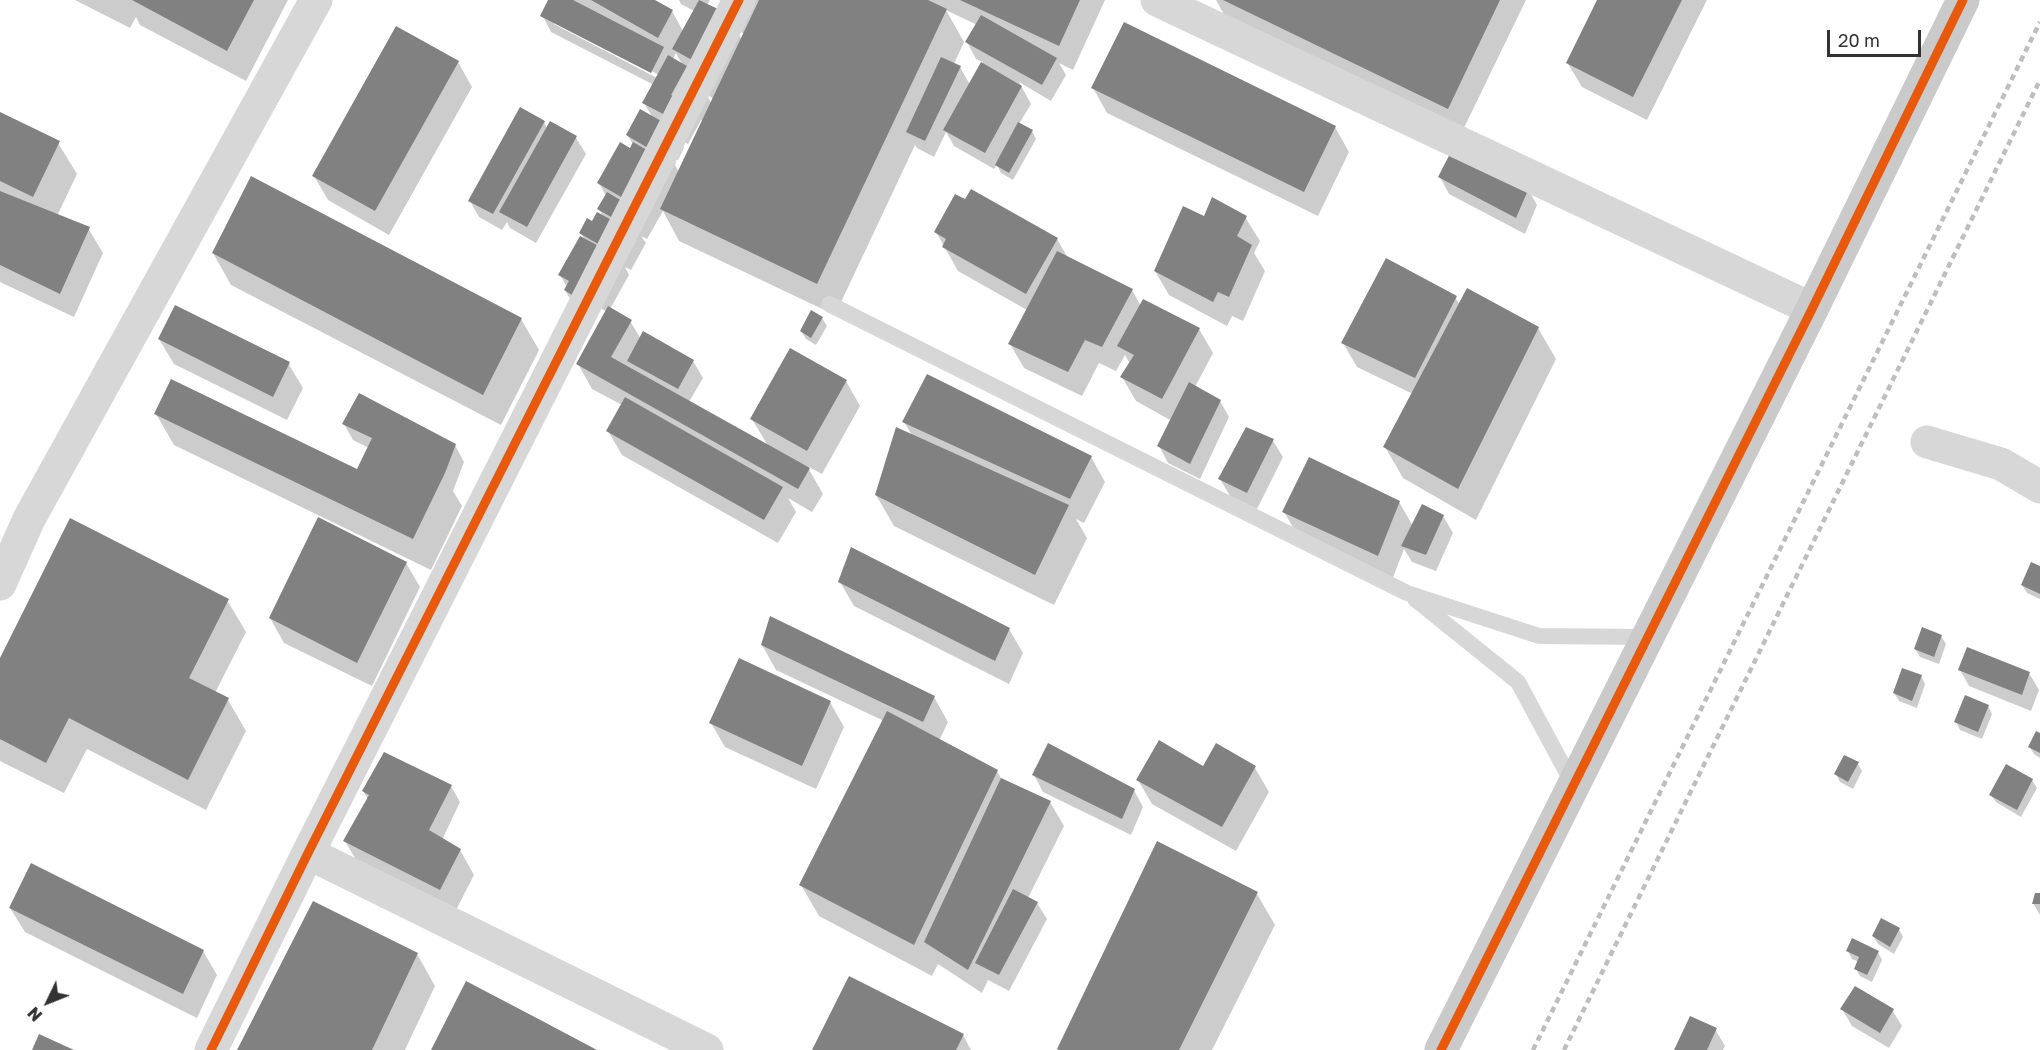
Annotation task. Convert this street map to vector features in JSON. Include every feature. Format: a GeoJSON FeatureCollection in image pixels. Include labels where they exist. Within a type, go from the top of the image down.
{"type":"FeatureCollection","features":[{"type":"Feature","properties":{"kind":"main road"},"geometry":{"type":"LineString","coordinates":[[1441,1050],[1812,309],[1963,0]]}},
{"type":"Feature","properties":{"kind":"street"},"geometry":{"type":"LineString","coordinates":[[0,584],[29,519],[316,0]]}},
{"type":"Feature","properties":{"kind":"street"},"geometry":{"type":"LineString","coordinates":[[211,1050],[308,853],[739,0]]}},
{"type":"Feature","properties":{"kind":"street"},"geometry":{"type":"LineString","coordinates":[[1157,0],[1812,309]]}},
{"type":"Feature","properties":{"kind":"street"},"geometry":{"type":"LineString","coordinates":[[1927,442],[2001,464],[2040,487]]}},
{"type":"Feature","properties":{"kind":"street"},"geometry":{"type":"LineString","coordinates":[[308,853],[707,1050]]}},
{"type":"Feature","properties":{"kind":"lane"},"geometry":{"type":"LineString","coordinates":[[829,304],[1407,593],[1539,636],[1648,637]]}},
{"type":"Feature","properties":{"kind":"lane"},"geometry":{"type":"LineString","coordinates":[[1407,593],[1518,682],[1574,787]]}},
{"type":"Feature","properties":{"kind":"building"},"geometry":{"type":"Polygon","coordinates":[[[132,0],[254,0],[227,51],[132,0]]]}},
{"type":"Feature","properties":{"kind":"building"},"geometry":{"type":"Polygon","coordinates":[[[548,0],[573,0],[664,47],[651,73],[540,16],[548,0]]]}},
{"type":"Feature","properties":{"kind":"building"},"geometry":{"type":"Polygon","coordinates":[[[591,0],[655,0],[673,10],[658,38],[591,0]]]}},
{"type":"Feature","properties":{"kind":"building"},"geometry":{"type":"Polygon","coordinates":[[[699,0],[720,10],[692,60],[672,49],[699,0]]]}},
{"type":"Feature","properties":{"kind":"building"},"geometry":{"type":"Polygon","coordinates":[[[759,0],[928,0],[947,9],[817,284],[660,209],[759,0]]]}},
{"type":"Feature","properties":{"kind":"building"},"geometry":{"type":"Polygon","coordinates":[[[960,0],[1080,0],[1059,46],[960,0]]]}},
{"type":"Feature","properties":{"kind":"building"},"geometry":{"type":"Polygon","coordinates":[[[1223,0],[1500,0],[1448,109],[1223,0]]]}},
{"type":"Feature","properties":{"kind":"building"},"geometry":{"type":"Polygon","coordinates":[[[1597,0],[1682,0],[1633,97],[1566,63],[1597,0]]]}},
{"type":"Feature","properties":{"kind":"building"},"geometry":{"type":"Polygon","coordinates":[[[981,15],[1057,58],[1042,85],[965,42],[981,15]]]}},
{"type":"Feature","properties":{"kind":"building"},"geometry":{"type":"Polygon","coordinates":[[[1124,22],[1336,126],[1304,192],[1091,88],[1124,22]]]}},
{"type":"Feature","properties":{"kind":"building"},"geometry":{"type":"Polygon","coordinates":[[[396,26],[459,61],[375,211],[312,176],[396,26]]]}},
{"type":"Feature","properties":{"kind":"building"},"geometry":{"type":"Polygon","coordinates":[[[668,55],[687,66],[671,95],[677,98],[667,116],[642,103],[668,55]]]}},
{"type":"Feature","properties":{"kind":"building"},"geometry":{"type":"Polygon","coordinates":[[[941,57],[961,66],[925,141],[906,132],[941,57]]]}},
{"type":"Feature","properties":{"kind":"building"},"geometry":{"type":"Polygon","coordinates":[[[981,62],[1022,86],[985,153],[943,130],[981,62]]]}},
{"type":"Feature","properties":{"kind":"building"},"geometry":{"type":"Polygon","coordinates":[[[520,107],[545,121],[493,214],[468,201],[520,107]]]}},
{"type":"Feature","properties":{"kind":"building"},"geometry":{"type":"Polygon","coordinates":[[[640,109],[663,122],[648,148],[626,135],[640,109]]]}},
{"type":"Feature","properties":{"kind":"building"},"geometry":{"type":"Polygon","coordinates":[[[0,112],[60,141],[33,197],[0,181],[0,112]]]}},
{"type":"Feature","properties":{"kind":"building"},"geometry":{"type":"Polygon","coordinates":[[[550,121],[577,136],[527,227],[499,212],[550,121]]]}},
{"type":"Feature","properties":{"kind":"building"},"geometry":{"type":"Polygon","coordinates":[[[1018,122],[1033,130],[1009,173],[995,165],[1018,122]]]}},
{"type":"Feature","properties":{"kind":"building"},"geometry":{"type":"Polygon","coordinates":[[[620,142],[630,148],[633,142],[654,154],[628,201],[597,183],[620,142]]]}},
{"type":"Feature","properties":{"kind":"building"},"geometry":{"type":"Polygon","coordinates":[[[1454,146],[1529,188],[1516,218],[1438,177],[1454,146]]]}},
{"type":"Feature","properties":{"kind":"building"},"geometry":{"type":"Polygon","coordinates":[[[251,176],[522,318],[483,395],[212,253],[251,176]]]}},
{"type":"Feature","properties":{"kind":"building"},"geometry":{"type":"Polygon","coordinates":[[[971,189],[1058,238],[1026,294],[942,247],[946,239],[934,232],[955,194],[965,199],[971,189]]]}},
{"type":"Feature","properties":{"kind":"building"},"geometry":{"type":"Polygon","coordinates":[[[0,191],[90,227],[60,294],[0,265],[0,191]]]}},
{"type":"Feature","properties":{"kind":"building"},"geometry":{"type":"Polygon","coordinates":[[[607,192],[627,204],[618,221],[597,209],[607,192]]]}},
{"type":"Feature","properties":{"kind":"building"},"geometry":{"type":"Polygon","coordinates":[[[1212,197],[1247,216],[1237,236],[1252,245],[1229,297],[1218,292],[1213,302],[1154,271],[1183,206],[1204,216],[1212,197]]]}},
{"type":"Feature","properties":{"kind":"building"},"geometry":{"type":"Polygon","coordinates":[[[597,212],[619,224],[598,244],[579,233],[587,218],[592,221],[597,212]]]}},
{"type":"Feature","properties":{"kind":"building"},"geometry":{"type":"Polygon","coordinates":[[[580,236],[608,251],[580,300],[564,290],[569,281],[558,275],[580,236]]]}},
{"type":"Feature","properties":{"kind":"building"},"geometry":{"type":"Polygon","coordinates":[[[1057,251],[1133,289],[1102,347],[1085,340],[1068,372],[1008,344],[1057,251]]]}},
{"type":"Feature","properties":{"kind":"building"},"geometry":{"type":"Polygon","coordinates":[[[1386,258],[1457,296],[1415,378],[1341,343],[1386,258]]]}},
{"type":"Feature","properties":{"kind":"building"},"geometry":{"type":"Polygon","coordinates":[[[1467,288],[1539,327],[1458,489],[1383,447],[1467,288]]]}},
{"type":"Feature","properties":{"kind":"building"},"geometry":{"type":"Polygon","coordinates":[[[1143,299],[1200,328],[1162,399],[1120,377],[1134,355],[1117,346],[1143,299]]]}},
{"type":"Feature","properties":{"kind":"building"},"geometry":{"type":"Polygon","coordinates":[[[175,305],[290,362],[273,397],[158,339],[175,305]]]}},
{"type":"Feature","properties":{"kind":"building"},"geometry":{"type":"Polygon","coordinates":[[[608,306],[632,320],[611,357],[810,468],[798,489],[576,364],[608,306]]]}},
{"type":"Feature","properties":{"kind":"building"},"geometry":{"type":"Polygon","coordinates":[[[811,310],[823,317],[811,338],[800,331],[811,310]]]}},
{"type":"Feature","properties":{"kind":"building"},"geometry":{"type":"Polygon","coordinates":[[[643,331],[694,360],[678,389],[627,361],[643,331]]]}},
{"type":"Feature","properties":{"kind":"building"},"geometry":{"type":"Polygon","coordinates":[[[790,348],[847,380],[807,451],[750,419],[790,348]]]}},
{"type":"Feature","properties":{"kind":"building"},"geometry":{"type":"Polygon","coordinates":[[[927,374],[1092,456],[1070,499],[902,422],[927,374]]]}},
{"type":"Feature","properties":{"kind":"building"},"geometry":{"type":"Polygon","coordinates":[[[171,379],[357,469],[372,438],[342,424],[359,393],[456,444],[445,473],[413,539],[154,414],[171,379]]]}},
{"type":"Feature","properties":{"kind":"building"},"geometry":{"type":"Polygon","coordinates":[[[1189,382],[1221,400],[1190,464],[1157,446],[1189,382]]]}},
{"type":"Feature","properties":{"kind":"building"},"geometry":{"type":"Polygon","coordinates":[[[625,397],[783,487],[764,520],[606,431],[625,397]]]}},
{"type":"Feature","properties":{"kind":"building"},"geometry":{"type":"Polygon","coordinates":[[[896,427],[1069,505],[1035,575],[875,495],[896,427]]]}},
{"type":"Feature","properties":{"kind":"building"},"geometry":{"type":"Polygon","coordinates":[[[1246,427],[1274,439],[1247,493],[1218,479],[1246,427]]]}},
{"type":"Feature","properties":{"kind":"building"},"geometry":{"type":"Polygon","coordinates":[[[1309,457],[1400,501],[1378,556],[1282,512],[1309,457]]]}},
{"type":"Feature","properties":{"kind":"building"},"geometry":{"type":"Polygon","coordinates":[[[1422,504],[1444,515],[1426,555],[1401,546],[1422,504]]]}},
{"type":"Feature","properties":{"kind":"building"},"geometry":{"type":"Polygon","coordinates":[[[318,517],[407,562],[357,663],[269,618],[318,517]]]}},
{"type":"Feature","properties":{"kind":"building"},"geometry":{"type":"Polygon","coordinates":[[[70,518],[229,599],[189,678],[229,698],[188,780],[69,718],[46,763],[0,739],[0,658],[70,518]]]}},
{"type":"Feature","properties":{"kind":"building"},"geometry":{"type":"Polygon","coordinates":[[[851,547],[1010,628],[995,661],[838,582],[851,547]]]}},
{"type":"Feature","properties":{"kind":"building"},"geometry":{"type":"Polygon","coordinates":[[[2031,562],[2040,566],[2040,594],[2021,585],[2031,562]]]}},
{"type":"Feature","properties":{"kind":"building"},"geometry":{"type":"Polygon","coordinates":[[[770,616],[935,696],[923,722],[761,645],[770,616]]]}},
{"type":"Feature","properties":{"kind":"building"},"geometry":{"type":"Polygon","coordinates":[[[1922,627],[1942,635],[1934,657],[1914,649],[1922,627]]]}},
{"type":"Feature","properties":{"kind":"building"},"geometry":{"type":"Polygon","coordinates":[[[1967,647],[2030,672],[2022,695],[1958,670],[1967,647]]]}},
{"type":"Feature","properties":{"kind":"building"},"geometry":{"type":"Polygon","coordinates":[[[739,658],[831,701],[802,766],[709,723],[739,658]]]}},
{"type":"Feature","properties":{"kind":"building"},"geometry":{"type":"Polygon","coordinates":[[[1902,668],[1922,675],[1912,701],[1893,693],[1902,668]]]}},
{"type":"Feature","properties":{"kind":"building"},"geometry":{"type":"Polygon","coordinates":[[[1965,695],[1989,705],[1978,732],[1954,722],[1965,695]]]}},
{"type":"Feature","properties":{"kind":"building"},"geometry":{"type":"Polygon","coordinates":[[[887,711],[998,770],[914,945],[799,885],[887,711]]]}},
{"type":"Feature","properties":{"kind":"building"},"geometry":{"type":"Polygon","coordinates":[[[2036,731],[2040,733],[2040,753],[2028,747],[2036,731]]]}},
{"type":"Feature","properties":{"kind":"building"},"geometry":{"type":"Polygon","coordinates":[[[1159,740],[1203,766],[1216,743],[1256,766],[1222,827],[1136,780],[1159,740]]]}},
{"type":"Feature","properties":{"kind":"building"},"geometry":{"type":"Polygon","coordinates":[[[1048,743],[1135,789],[1122,819],[1032,775],[1048,743]]]}},
{"type":"Feature","properties":{"kind":"building"},"geometry":{"type":"Polygon","coordinates":[[[384,752],[452,785],[429,830],[461,849],[440,890],[343,841],[369,795],[362,791],[384,752]]]}},
{"type":"Feature","properties":{"kind":"building"},"geometry":{"type":"Polygon","coordinates":[[[1844,755],[1859,762],[1848,782],[1834,774],[1844,755]]]}},
{"type":"Feature","properties":{"kind":"building"},"geometry":{"type":"Polygon","coordinates":[[[2006,764],[2033,779],[2017,810],[1989,795],[2006,764]]]}},
{"type":"Feature","properties":{"kind":"building"},"geometry":{"type":"Polygon","coordinates":[[[1001,778],[1051,801],[968,970],[924,942],[1001,778]]]}},
{"type":"Feature","properties":{"kind":"building"},"geometry":{"type":"Polygon","coordinates":[[[1157,841],[1258,892],[1179,1050],[1059,1050],[1057,1049],[1157,841]]]}},
{"type":"Feature","properties":{"kind":"building"},"geometry":{"type":"Polygon","coordinates":[[[31,863],[204,950],[183,994],[9,908],[31,863]]]}},
{"type":"Feature","properties":{"kind":"building"},"geometry":{"type":"Polygon","coordinates":[[[1013,889],[1038,902],[999,975],[975,963],[1013,889]]]}},
{"type":"Feature","properties":{"kind":"building"},"geometry":{"type":"Polygon","coordinates":[[[2035,893],[2040,893],[2040,904],[2032,904],[2035,893]]]}},
{"type":"Feature","properties":{"kind":"building"},"geometry":{"type":"Polygon","coordinates":[[[313,901],[418,953],[372,1050],[237,1050],[313,901]]]}},
{"type":"Feature","properties":{"kind":"building"},"geometry":{"type":"Polygon","coordinates":[[[1881,918],[1900,928],[1890,947],[1872,936],[1881,918]]]}},
{"type":"Feature","properties":{"kind":"building"},"geometry":{"type":"Polygon","coordinates":[[[1852,938],[1879,951],[1867,975],[1854,969],[1859,957],[1846,951],[1852,938]]]}},
{"type":"Feature","properties":{"kind":"building"},"geometry":{"type":"Polygon","coordinates":[[[849,976],[964,1034],[956,1050],[812,1050],[849,976]]]}},
{"type":"Feature","properties":{"kind":"building"},"geometry":{"type":"Polygon","coordinates":[[[466,981],[548,1024],[597,1050],[431,1050],[466,981]]]}},
{"type":"Feature","properties":{"kind":"building"},"geometry":{"type":"Polygon","coordinates":[[[1855,986],[1894,1009],[1880,1033],[1840,1009],[1855,986]]]}},
{"type":"Feature","properties":{"kind":"building"},"geometry":{"type":"Polygon","coordinates":[[[1690,1016],[1717,1028],[1707,1050],[1674,1050],[1690,1016]]]}},
{"type":"Feature","properties":{"kind":"building"},"geometry":{"type":"Polygon","coordinates":[[[39,1034],[74,1050],[32,1050],[39,1034]]]}},
{"type":"Feature","properties":{"kind":"railway"},"geometry":{"type":"LineString","coordinates":[[1533,1050],[2040,22]]}},
{"type":"Feature","properties":{"kind":"railway"},"geometry":{"type":"LineString","coordinates":[[1564,1050],[2040,80]]}},
{"type":"Feature","properties":{"kind":"cycle path"},"geometry":{"type":"LineString","coordinates":[[211,1050],[308,853],[739,0]]}},
{"type":"Feature","properties":{"kind":"cycle path"},"geometry":{"type":"LineString","coordinates":[[1441,1050],[1812,309],[1963,0]]}}]}
